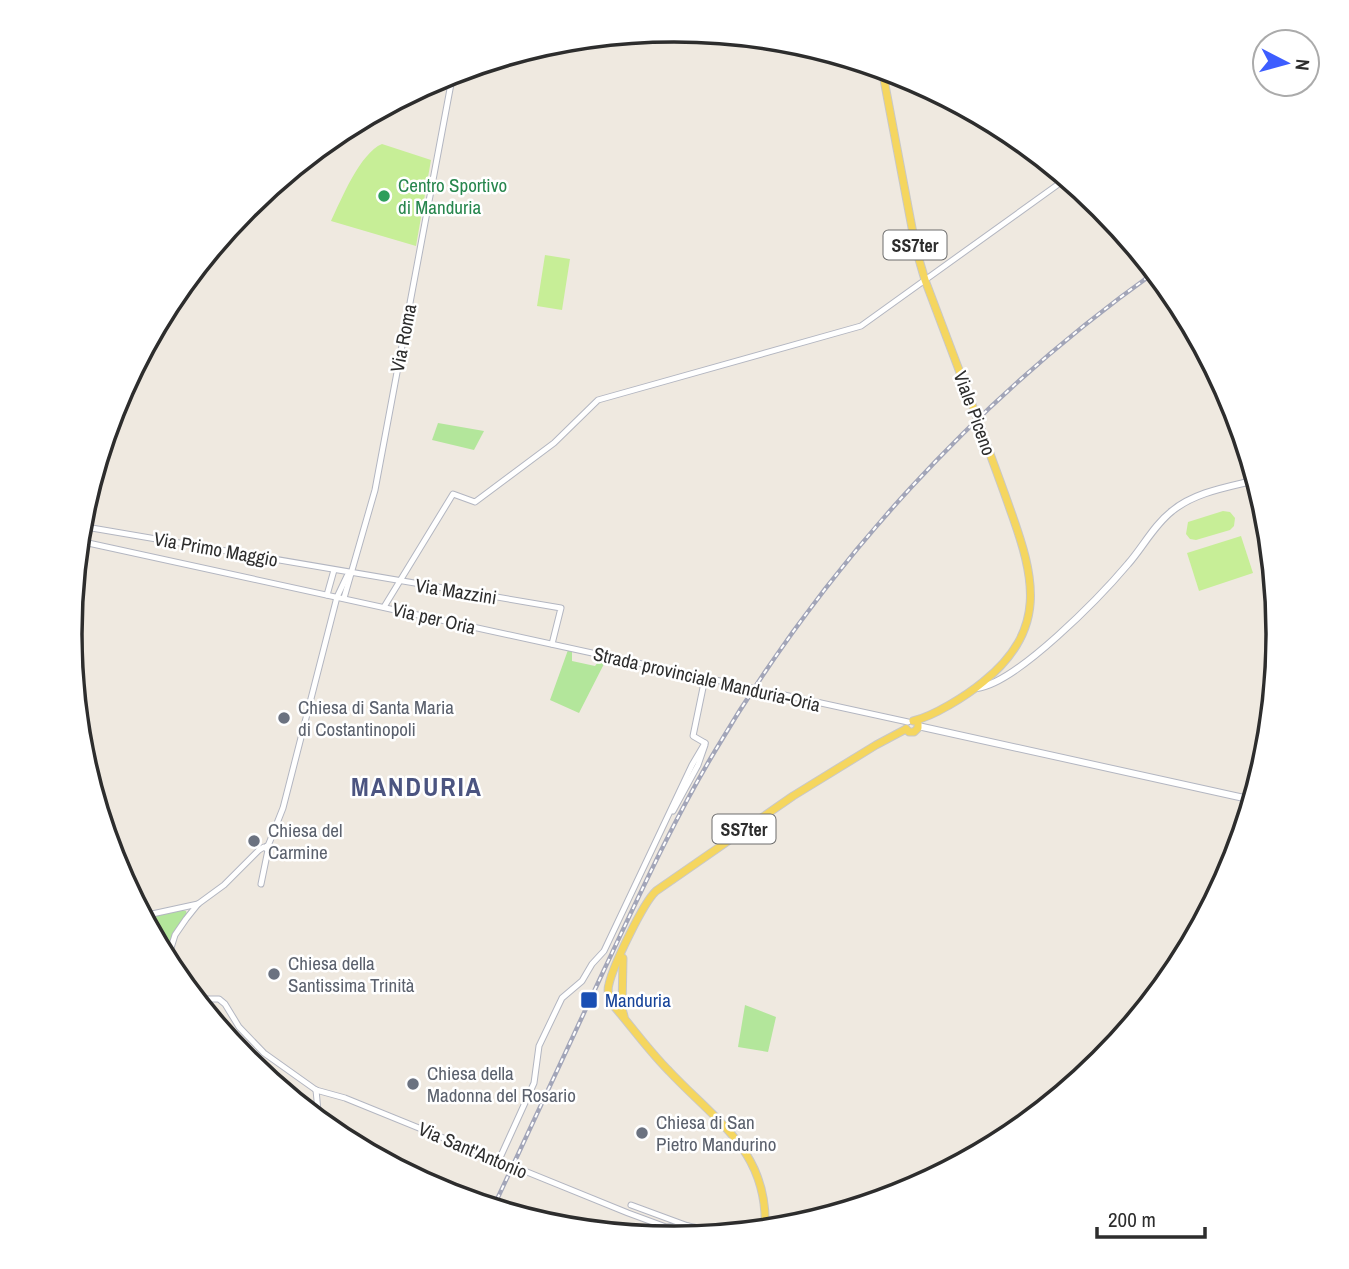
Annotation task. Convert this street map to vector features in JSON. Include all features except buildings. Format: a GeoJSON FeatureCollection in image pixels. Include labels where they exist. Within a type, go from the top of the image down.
{"type":"FeatureCollection","features":[{"type":"Feature","properties":{"kind":"main road","name":"Viale Piceno"},"geometry":{"type":"LineString","coordinates":[[618,972],[625,947],[642,910],[656,891],[793,796],[974,690],[1009,657],[1027,623],[1031,598],[1030,573],[1016,525],[925,279],[913,236],[884,80]]}},
{"type":"Feature","properties":{"kind":"main road"},"geometry":{"type":"LineString","coordinates":[[974,690],[1009,674],[1021,665],[1119,574],[1172,510],[1198,496],[1247,482]]}},
{"type":"Feature","properties":{"kind":"main road"},"geometry":{"type":"LineString","coordinates":[[1009,657],[1012,664],[1021,665]]}},
{"type":"Feature","properties":{"kind":"main road"},"geometry":{"type":"LineString","coordinates":[[1000,668],[1010,669],[1021,665]]}},
{"type":"Feature","properties":{"kind":"main road"},"geometry":{"type":"LineString","coordinates":[[1000,668],[1002,673],[1009,674]]}},
{"type":"Feature","properties":{"kind":"main road"},"geometry":{"type":"LineString","coordinates":[[931,714],[934,729]]}},
{"type":"Feature","properties":{"kind":"main road"},"geometry":{"type":"LineString","coordinates":[[912,727],[934,729],[1244,798]]}},
{"type":"Feature","properties":{"kind":"main road","name":"SS7ter"},"geometry":{"type":"LineString","coordinates":[[618,972],[625,1020]]}},
{"type":"Feature","properties":{"kind":"main road","name":"SS7ter"},"geometry":{"type":"LineString","coordinates":[[613,1005],[608,990],[618,972]]}},
{"type":"Feature","properties":{"kind":"main road"},"geometry":{"type":"LineString","coordinates":[[613,1005],[618,1006],[622,1000]]}},
{"type":"Feature","properties":{"kind":"main road"},"geometry":{"type":"LineString","coordinates":[[613,1005],[668,1070],[742,1144],[756,1171],[762,1192],[764,1220]]}},
{"type":"Feature","properties":{"kind":"street","name":"Via Roma"},"geometry":{"type":"LineString","coordinates":[[341,598],[347,576],[352,573],[375,490],[451,86]]}},
{"type":"Feature","properties":{"kind":"street"},"geometry":{"type":"LineString","coordinates":[[384,607],[453,494],[475,502],[554,443],[598,400],[861,326],[1059,184]]}},
{"type":"Feature","properties":{"kind":"street","name":"Via Primo Maggio"},"geometry":{"type":"LineString","coordinates":[[92,528],[352,573]]}},
{"type":"Feature","properties":{"kind":"street","name":"Via per Oria"},"geometry":{"type":"LineString","coordinates":[[89,543],[524,638]]}},
{"type":"Feature","properties":{"kind":"street"},"geometry":{"type":"LineString","coordinates":[[327,595],[334,570]]}},
{"type":"Feature","properties":{"kind":"street"},"geometry":{"type":"LineString","coordinates":[[261,884],[267,847],[284,803],[341,598],[348,588],[352,573]]}},
{"type":"Feature","properties":{"kind":"street","name":"Via Mazzini"},"geometry":{"type":"LineString","coordinates":[[352,573],[561,608],[552,644]]}},
{"type":"Feature","properties":{"kind":"street","name":"Strada provinciale Manduria-Oria"},"geometry":{"type":"LineString","coordinates":[[524,638],[894,720],[912,727]]}},
{"type":"Feature","properties":{"kind":"street"},"geometry":{"type":"LineString","coordinates":[[499,1160],[534,1083],[539,1046],[562,998],[582,981],[604,951],[669,816],[678,807],[698,765],[705,743],[693,736],[705,678]]}},
{"type":"Feature","properties":{"kind":"street"},"geometry":{"type":"LineString","coordinates":[[892,736],[896,725],[894,720]]}},
{"type":"Feature","properties":{"kind":"street"},"geometry":{"type":"LineString","coordinates":[[171,946],[175,935],[198,904],[267,847]]}},
{"type":"Feature","properties":{"kind":"street"},"geometry":{"type":"LineString","coordinates":[[152,914],[198,904]]}},
{"type":"Feature","properties":{"kind":"street"},"geometry":{"type":"LineString","coordinates":[[186,907],[190,909],[190,914]]}},
{"type":"Feature","properties":{"kind":"street","name":"Via Sant'Antonio"},"geometry":{"type":"LineString","coordinates":[[207,999],[219,999],[225,1004],[239,1027],[264,1053],[316,1090],[341,1096],[665,1227]]}},
{"type":"Feature","properties":{"kind":"street"},"geometry":{"type":"LineString","coordinates":[[316,1090],[318,1108]]}},
{"type":"Feature","properties":{"kind":"street"},"geometry":{"type":"LineString","coordinates":[[631,1205],[691,1227]]}},
{"type":"Feature","properties":{"kind":"street","name":"Via Sant'Antonio"},"geometry":{"type":"LineString","coordinates":[[669,1227],[688,1226]]}},
{"type":"Feature","properties":{"kind":"green space","name":"Centro Sportivo di Manduria"},"geometry":{"type":"Polygon","coordinates":[[[382,144],[431,160],[416,246],[331,221],[359,167],[374,149],[382,144]]]}},
{"type":"Feature","properties":{"kind":"green space"},"geometry":{"type":"Polygon","coordinates":[[[545,255],[570,259],[562,310],[537,306],[545,255]]]}},
{"type":"Feature","properties":{"kind":"green space"},"geometry":{"type":"Polygon","coordinates":[[[438,423],[484,431],[474,450],[432,440],[438,423]]]}},
{"type":"Feature","properties":{"kind":"green space"},"geometry":{"type":"Polygon","coordinates":[[[1223,511],[1230,512],[1235,518],[1234,526],[1230,530],[1196,540],[1190,539],[1186,534],[1188,522],[1223,511]]]}},
{"type":"Feature","properties":{"kind":"green space"},"geometry":{"type":"Polygon","coordinates":[[[1241,536],[1253,573],[1199,591],[1187,553],[1241,536]]]}},
{"type":"Feature","properties":{"kind":"green space"},"geometry":{"type":"Polygon","coordinates":[[[568,650],[572,652],[572,661],[595,666],[602,657],[606,660],[579,713],[550,700],[568,650]]]}},
{"type":"Feature","properties":{"kind":"green space"},"geometry":{"type":"Polygon","coordinates":[[[182,910],[187,914],[169,944],[153,917],[182,910]]]}},
{"type":"Feature","properties":{"kind":"green space"},"geometry":{"type":"Polygon","coordinates":[[[745,1005],[776,1017],[768,1052],[738,1047],[745,1005]]]}},
{"type":"Feature","properties":{"kind":"railway"},"geometry":{"type":"LineString","coordinates":[[497,1200],[630,914],[685,804],[759,682],[806,615],[856,550],[910,488],[967,429],[1090,321],[1148,278]]}},
{"type":"Feature","properties":{"kind":"place","name":"Centro Sportivo di Manduria"},"geometry":{"type":"Point","coordinates":[384,196]}},
{"type":"Feature","properties":{"kind":"place","name":"Chiesa di Santa Maria di Costantinopoli"},"geometry":{"type":"Point","coordinates":[284,718]}},
{"type":"Feature","properties":{"kind":"place","name":"Chiesa del Carmine"},"geometry":{"type":"Point","coordinates":[254,841]}},
{"type":"Feature","properties":{"kind":"place","name":"Chiesa della Santissima Trinità"},"geometry":{"type":"Point","coordinates":[274,974]}},
{"type":"Feature","properties":{"kind":"place","name":"Manduria"},"geometry":{"type":"Point","coordinates":[589,1000]}},
{"type":"Feature","properties":{"kind":"place","name":"Chiesa della Madonna del Rosario"},"geometry":{"type":"Point","coordinates":[413,1084]}},
{"type":"Feature","properties":{"kind":"place","name":"Chiesa di San Pietro Mandurino"},"geometry":{"type":"Point","coordinates":[642,1133]}},
{"type":"Feature","properties":{"kind":"district","name":"MANDURIA"},"geometry":{"type":"Point","coordinates":[417,786]}}]}
